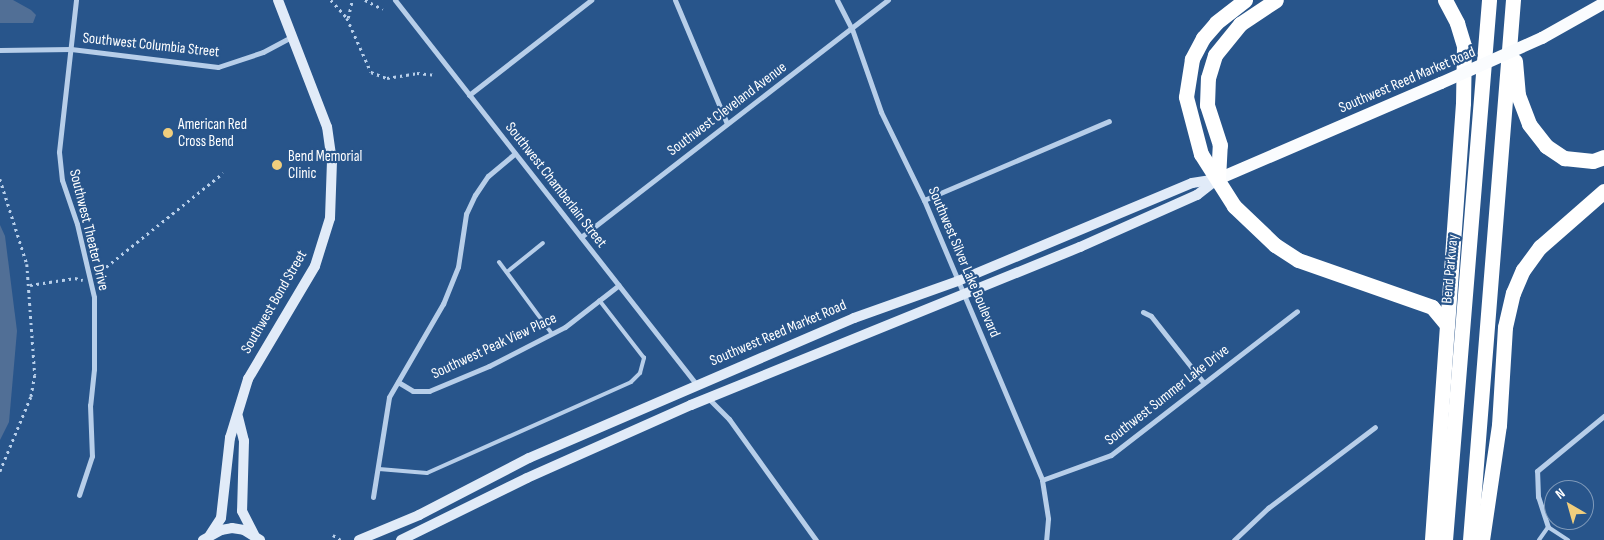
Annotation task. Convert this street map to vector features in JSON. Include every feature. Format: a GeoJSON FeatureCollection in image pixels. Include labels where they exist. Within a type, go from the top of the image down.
{"type":"FeatureCollection","features":[{"type":"Feature","properties":{"kind":"highway"},"geometry":{"type":"LineString","coordinates":[[1245,0],[1216,22],[1203,38],[1187,78],[1191,124],[1201,154],[1234,206],[1275,245],[1298,260],[1432,307],[1446,325]]}},
{"type":"Feature","properties":{"kind":"highway"},"geometry":{"type":"LineString","coordinates":[[1218,179],[1220,145],[1207,105],[1208,78],[1215,55],[1240,24],[1276,0]]}},
{"type":"Feature","properties":{"kind":"highway"},"geometry":{"type":"LineString","coordinates":[[1432,540],[1463,103],[1464,46],[1457,23],[1445,0]]}},
{"type":"Feature","properties":{"kind":"highway","name":"Bend Parkway"},"geometry":{"type":"LineString","coordinates":[[1446,540],[1489,0]]}},
{"type":"Feature","properties":{"kind":"highway"},"geometry":{"type":"LineString","coordinates":[[1470,540],[1513,0]]}},
{"type":"Feature","properties":{"kind":"highway"},"geometry":{"type":"LineString","coordinates":[[1511,19],[1518,95],[1529,124],[1546,146],[1564,158],[1593,161],[1604,157]]}},
{"type":"Feature","properties":{"kind":"highway"},"geometry":{"type":"LineString","coordinates":[[1482,540],[1499,425],[1505,327],[1513,294],[1523,270],[1540,247],[1604,191]]}},
{"type":"Feature","properties":{"kind":"main road","name":"Southwest Bond Street"},"geometry":{"type":"LineString","coordinates":[[206,537],[223,510],[230,438],[238,417],[248,379],[258,358],[315,266],[330,218],[332,162],[326,127],[278,0]]}},
{"type":"Feature","properties":{"kind":"main road","name":"Southwest Reed Market Road"},"geometry":{"type":"LineString","coordinates":[[401,540],[527,478],[708,398],[964,295],[1197,194],[1218,179],[1542,38],[1604,4]]}},
{"type":"Feature","properties":{"kind":"main road","name":"Southwest Reed Market Road"},"geometry":{"type":"LineString","coordinates":[[359,540],[419,515],[529,458],[854,318],[958,281],[1192,183],[1218,179]]}},
{"type":"Feature","properties":{"kind":"main road","name":"Southwest Bond Street"},"geometry":{"type":"LineString","coordinates":[[238,417],[244,441],[242,511],[257,538]]}},
{"type":"Feature","properties":{"kind":"main road"},"geometry":{"type":"LineString","coordinates":[[206,537],[232,528],[257,538]]}},
{"type":"Feature","properties":{"kind":"street","name":"Southwest Theater Drive"},"geometry":{"type":"LineString","coordinates":[[76,0],[59,152],[62,180],[77,224],[94,297],[95,342],[90,405],[92,456],[79,495]]}},
{"type":"Feature","properties":{"kind":"street","name":"Southwest Chamberlain Street"},"geometry":{"type":"LineString","coordinates":[[395,0],[697,385]]}},
{"type":"Feature","properties":{"kind":"street"},"geometry":{"type":"LineString","coordinates":[[469,95],[591,0]]}},
{"type":"Feature","properties":{"kind":"street"},"geometry":{"type":"LineString","coordinates":[[674,0],[727,124]]}},
{"type":"Feature","properties":{"kind":"street","name":"Southwest Silver Lake Boulevard"},"geometry":{"type":"LineString","coordinates":[[837,0],[852,29],[881,112],[924,200],[1042,480],[1048,519],[1046,540]]}},
{"type":"Feature","properties":{"kind":"street","name":"Southwest Cleveland Avenue"},"geometry":{"type":"LineString","coordinates":[[581,237],[888,0]]}},
{"type":"Feature","properties":{"kind":"street","name":"Southwest Columbia Street"},"geometry":{"type":"LineString","coordinates":[[0,50],[71,49],[218,67],[263,52],[293,36]]}},
{"type":"Feature","properties":{"kind":"street"},"geometry":{"type":"LineString","coordinates":[[924,200],[1109,121]]}},
{"type":"Feature","properties":{"kind":"street"},"geometry":{"type":"LineString","coordinates":[[373,497],[379,469],[389,397],[443,304],[458,267],[466,214],[475,195],[488,176],[515,154]]}},
{"type":"Feature","properties":{"kind":"street","name":"Southwest Peak View Place"},"geometry":{"type":"LineString","coordinates":[[398,382],[413,391],[429,390],[552,334],[619,285]]}},
{"type":"Feature","properties":{"kind":"street","name":"Southwest Summer Lake Drive"},"geometry":{"type":"LineString","coordinates":[[1042,480],[1111,456],[1297,311]]}},
{"type":"Feature","properties":{"kind":"street"},"geometry":{"type":"LineString","coordinates":[[1143,312],[1151,316],[1204,383]]}},
{"type":"Feature","properties":{"kind":"street"},"geometry":{"type":"LineString","coordinates":[[708,398],[729,418],[816,540]]}},
{"type":"Feature","properties":{"kind":"street"},"geometry":{"type":"LineString","coordinates":[[1544,516],[1538,497],[1537,471],[1604,416]]}},
{"type":"Feature","properties":{"kind":"street"},"geometry":{"type":"LineString","coordinates":[[1234,540],[1268,508],[1375,427]]}},
{"type":"Feature","properties":{"kind":"lane"},"geometry":{"type":"LineString","coordinates":[[506,272],[543,243]]}},
{"type":"Feature","properties":{"kind":"lane"},"geometry":{"type":"LineString","coordinates":[[499,262],[552,334]]}},
{"type":"Feature","properties":{"kind":"lane"},"geometry":{"type":"LineString","coordinates":[[379,469],[427,473],[631,382],[640,373],[644,358],[600,300]]}},
{"type":"Feature","properties":{"kind":"lane"},"geometry":{"type":"LineString","coordinates":[[1551,530],[1568,540]]}},
{"type":"Feature","properties":{"kind":"path"},"geometry":{"type":"LineString","coordinates":[[331,0],[347,18],[365,65],[378,77],[434,75]]}},
{"type":"Feature","properties":{"kind":"path"},"geometry":{"type":"LineString","coordinates":[[347,18],[352,0]]}},
{"type":"Feature","properties":{"kind":"path"},"geometry":{"type":"LineString","coordinates":[[365,0],[383,9]]}},
{"type":"Feature","properties":{"kind":"path"},"geometry":{"type":"LineString","coordinates":[[30,285],[75,278],[89,280],[223,173]]}},
{"type":"Feature","properties":{"kind":"path"},"geometry":{"type":"LineString","coordinates":[[0,179],[19,232],[30,285],[34,385],[0,472]]}},
{"type":"Feature","properties":{"kind":"path"},"geometry":{"type":"LineString","coordinates":[[333,535],[341,540]]}},
{"type":"Feature","properties":{"kind":"water"},"geometry":{"type":"Polygon","coordinates":[[[0,0],[13,0],[31,10],[36,15],[33,23],[0,23],[0,0]]]}},
{"type":"Feature","properties":{"kind":"water"},"geometry":{"type":"Polygon","coordinates":[[[0,225],[5,236],[17,331],[9,422],[0,440],[0,225]]]}},
{"type":"Feature","properties":{"kind":"place","name":"American Red Cross Bend"},"geometry":{"type":"Point","coordinates":[168,133]}},
{"type":"Feature","properties":{"kind":"place","name":"Bend Memorial Clinic"},"geometry":{"type":"Point","coordinates":[277,165]}}]}
